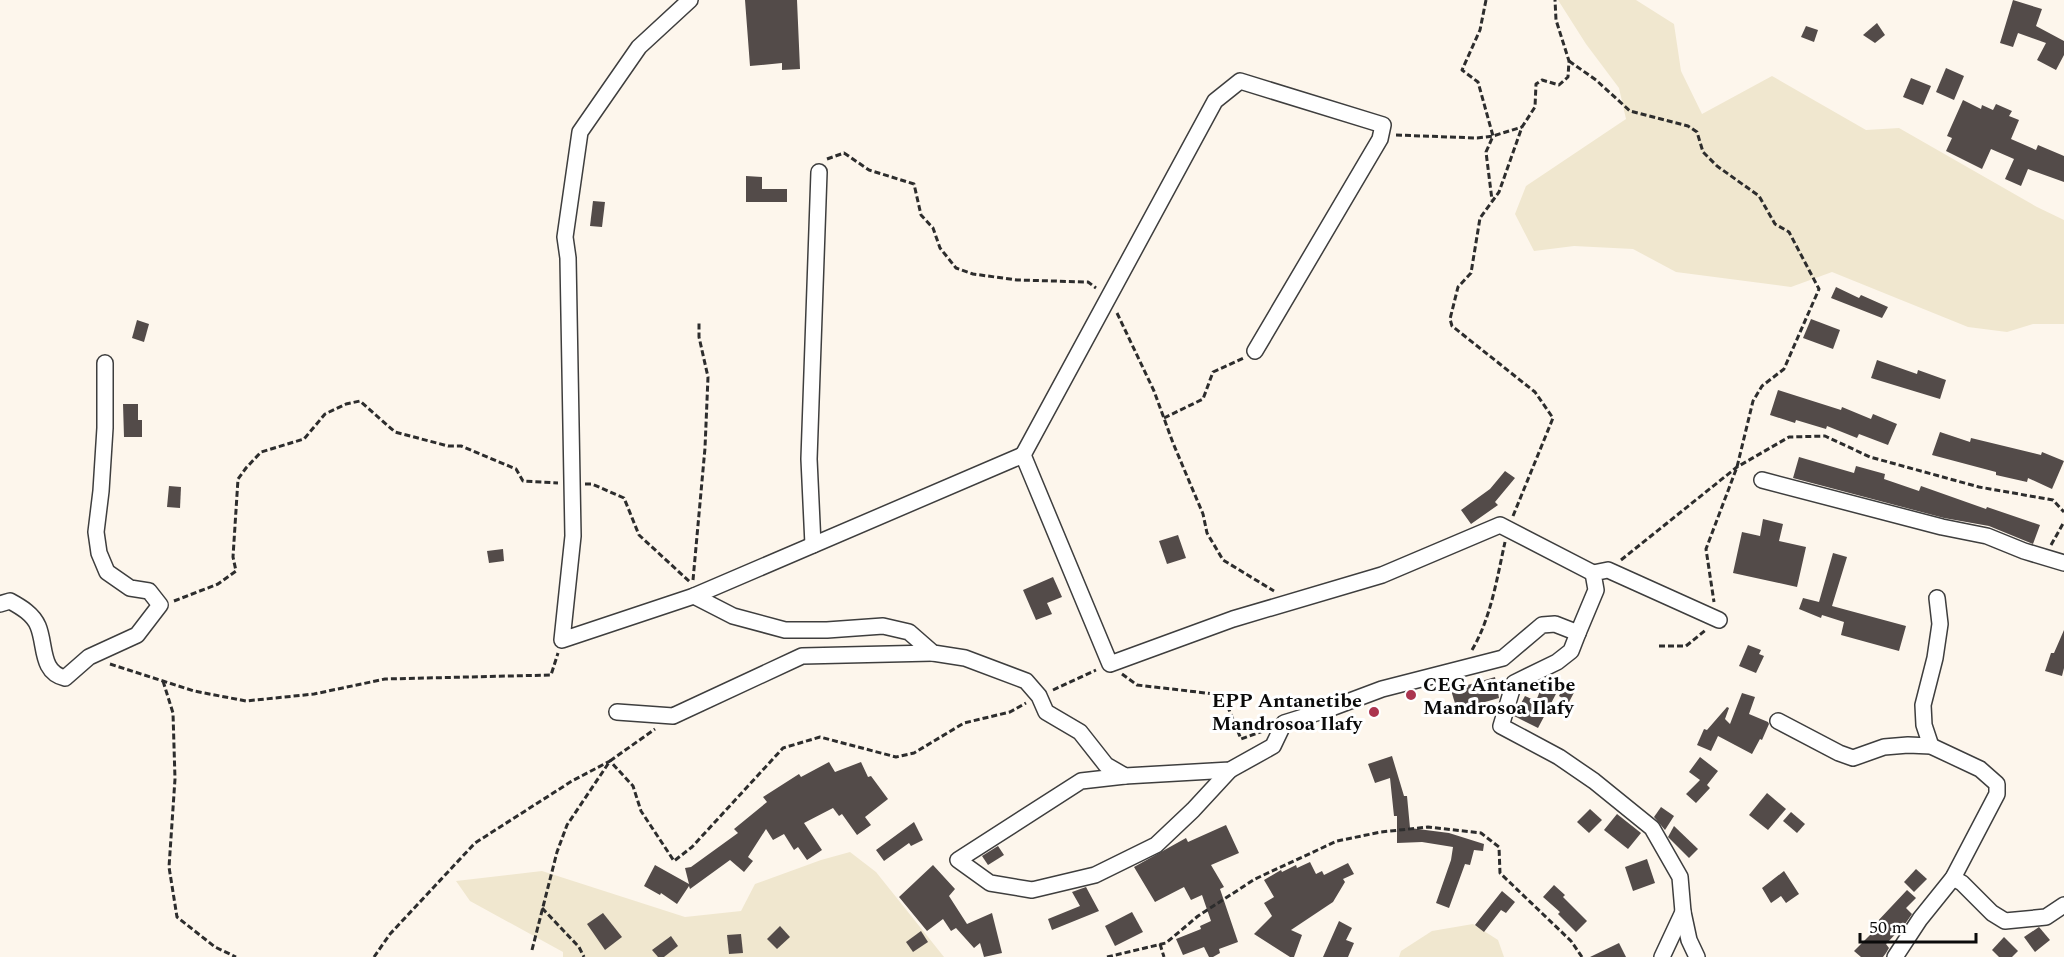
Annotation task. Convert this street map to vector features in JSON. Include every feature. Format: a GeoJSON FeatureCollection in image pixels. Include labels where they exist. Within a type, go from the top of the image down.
{"type":"FeatureCollection","features":[{"type":"Feature","properties":{"kind":"street"},"geometry":{"type":"LineString","coordinates":[[690,0],[639,47],[580,132],[566,237],[573,536],[562,640],[694,596],[1023,455],[1215,101],[1240,81],[1383,126],[1380,139],[1255,351]]}},
{"type":"Feature","properties":{"kind":"street"},"geometry":{"type":"LineString","coordinates":[[813,545],[809,459],[819,172]]}},
{"type":"Feature","properties":{"kind":"street"},"geometry":{"type":"LineString","coordinates":[[0,604],[10,601],[24,608],[38,625],[47,666],[57,676],[65,678],[89,657],[138,635],[160,605],[149,591],[130,588],[107,572],[99,554],[96,532],[105,428],[105,363]]}},
{"type":"Feature","properties":{"kind":"street"},"geometry":{"type":"LineString","coordinates":[[1023,455],[1110,664],[1233,619],[1382,575],[1500,525],[1593,573],[1608,570],[1719,620]]}},
{"type":"Feature","properties":{"kind":"street"},"geometry":{"type":"LineString","coordinates":[[1762,480],[1942,527],[1987,536],[2064,563]]}},
{"type":"Feature","properties":{"kind":"street"},"geometry":{"type":"LineString","coordinates":[[1593,573],[1596,590],[1571,651],[1557,662],[1514,683],[1501,726],[1559,757],[1594,781],[1652,828],[1680,877],[1683,912],[1689,940],[1697,957]]}},
{"type":"Feature","properties":{"kind":"street"},"geometry":{"type":"LineString","coordinates":[[694,596],[733,616],[785,630],[883,626],[909,632],[933,653]]}},
{"type":"Feature","properties":{"kind":"street"},"geometry":{"type":"LineString","coordinates":[[1931,746],[1924,724],[1923,705],[1935,658],[1940,624],[1937,598]]}},
{"type":"Feature","properties":{"kind":"street"},"geometry":{"type":"LineString","coordinates":[[1230,770],[1082,781],[958,860],[990,883],[1032,890],[1095,875],[1156,845],[1230,770],[1273,746],[1284,723],[1382,689],[1503,658],[1542,625],[1555,624],[1578,633]]}},
{"type":"Feature","properties":{"kind":"street"},"geometry":{"type":"LineString","coordinates":[[617,712],[673,716],[802,656],[933,653],[965,658],[1026,681],[1039,696],[1046,712],[1080,732],[1106,765],[1125,776]]}},
{"type":"Feature","properties":{"kind":"street"},"geometry":{"type":"LineString","coordinates":[[1778,722],[1853,758],[1884,747],[1931,746],[1980,770],[1997,783],[1997,794],[1953,878],[1920,919],[1895,957]]}},
{"type":"Feature","properties":{"kind":"street"},"geometry":{"type":"LineString","coordinates":[[1953,878],[1962,883],[1992,913],[2005,921],[2046,917],[2064,905]]}},
{"type":"Feature","properties":{"kind":"street"},"geometry":{"type":"LineString","coordinates":[[1662,957],[1683,912]]}},
{"type":"Feature","properties":{"kind":"path"},"geometry":{"type":"LineString","coordinates":[[1486,0],[1480,30],[1462,70],[1478,82],[1493,136],[1486,152],[1492,202]]}},
{"type":"Feature","properties":{"kind":"path"},"geometry":{"type":"LineString","coordinates":[[1461,669],[1479,639],[1496,586],[1509,528],[1552,418],[1535,392],[1452,326],[1450,319],[1458,287],[1471,273],[1480,218],[1499,192],[1522,127],[1535,107],[1536,84],[1542,80],[1559,85],[1568,77],[1569,62],[1556,20],[1555,0]]}},
{"type":"Feature","properties":{"kind":"path"},"geometry":{"type":"LineString","coordinates":[[1569,62],[1596,80],[1630,111],[1688,126],[1697,132],[1703,152],[1717,166],[1760,196],[1775,224],[1789,232],[1819,288],[1784,369],[1762,386],[1753,401],[1737,467],[1706,549],[1713,599],[1719,620],[1686,646],[1659,646]]}},
{"type":"Feature","properties":{"kind":"path"},"geometry":{"type":"LineString","coordinates":[[1380,139],[1392,134],[1477,138],[1493,136],[1522,127]]}},
{"type":"Feature","properties":{"kind":"path"},"geometry":{"type":"LineString","coordinates":[[160,605],[189,597],[218,584],[236,571],[233,557],[238,479],[261,452],[304,439],[325,414],[346,404],[360,401],[395,432],[448,446],[461,446],[516,469],[523,482],[592,484],[624,498],[639,535],[693,585],[705,448],[708,377],[699,337],[699,322]]}},
{"type":"Feature","properties":{"kind":"path"},"geometry":{"type":"LineString","coordinates":[[1164,418],[1203,399],[1213,372],[1250,356],[1255,351]]}},
{"type":"Feature","properties":{"kind":"path"},"geometry":{"type":"LineString","coordinates":[[1608,570],[1737,467],[1789,437],[1825,436],[1870,457],[1979,487],[2053,500],[2064,512]]}},
{"type":"Feature","properties":{"kind":"path"},"geometry":{"type":"LineString","coordinates":[[2045,557],[2064,522]]}},
{"type":"Feature","properties":{"kind":"path"},"geometry":{"type":"LineString","coordinates":[[89,657],[194,691],[246,701],[314,694],[385,679],[551,675],[562,640]]}},
{"type":"Feature","properties":{"kind":"path"},"geometry":{"type":"LineString","coordinates":[[610,761],[633,786],[641,812],[674,861],[692,847],[783,748],[820,738],[896,757],[914,753],[964,723],[1010,712],[1039,696],[1110,664],[1137,685],[1223,695],[1241,739],[1284,723]]}},
{"type":"Feature","properties":{"kind":"path"},"geometry":{"type":"LineString","coordinates":[[163,681],[173,713],[175,779],[169,867],[177,917],[215,947],[236,957]]}},
{"type":"Feature","properties":{"kind":"path"},"geometry":{"type":"LineString","coordinates":[[374,957],[390,934],[475,843],[572,781],[610,761],[673,716]]}},
{"type":"Feature","properties":{"kind":"path"},"geometry":{"type":"LineString","coordinates":[[532,950],[557,852],[567,825],[610,761]]}},
{"type":"Feature","properties":{"kind":"path"},"geometry":{"type":"LineString","coordinates":[[1107,957],[1166,943],[1198,916],[1255,879],[1337,841],[1382,832],[1428,827],[1481,833],[1499,847],[1500,873],[1570,941],[1582,957]]}},
{"type":"Feature","properties":{"kind":"path"},"geometry":{"type":"LineString","coordinates":[[542,908],[579,948],[584,957]]}},
{"type":"Feature","properties":{"kind":"path"},"geometry":{"type":"LineString","coordinates":[[1160,944],[1164,957]]}},
{"type":"Feature","properties":{"kind":"shaded area"},"geometry":{"type":"Polygon","coordinates":[[[1558,0],[1636,0],[1674,24],[1681,71],[1702,114],[1772,76],[1866,130],[1899,128],[2064,220],[2064,324],[2033,324],[2007,332],[1968,327],[1832,272],[1791,287],[1676,272],[1633,249],[1574,246],[1534,251],[1515,214],[1526,186],[1626,119],[1619,88],[1586,44],[1558,0]]]}},
{"type":"Feature","properties":{"kind":"shaded area"},"geometry":{"type":"Polygon","coordinates":[[[850,852],[876,872],[944,957],[563,957],[563,952],[470,901],[456,881],[542,871],[685,917],[741,911],[755,884],[850,852]]]}},
{"type":"Feature","properties":{"kind":"shaded area"},"geometry":{"type":"Polygon","coordinates":[[[1473,924],[1498,940],[1504,957],[1399,957],[1401,951],[1432,931],[1473,924]]]}},
{"type":"Feature","properties":{"kind":"building"},"geometry":{"type":"Polygon","coordinates":[[[745,0],[797,0],[800,69],[782,70],[782,63],[750,66],[745,0]]]}},
{"type":"Feature","properties":{"kind":"building"},"geometry":{"type":"Polygon","coordinates":[[[2013,0],[2042,9],[2036,26],[2064,41],[2064,55],[2056,70],[2037,60],[2046,43],[2018,33],[2013,47],[2000,43],[2013,0]]]}},
{"type":"Feature","properties":{"kind":"building"},"geometry":{"type":"Polygon","coordinates":[[[1877,23],[1885,35],[1875,43],[1863,35],[1877,23]]]}},
{"type":"Feature","properties":{"kind":"building"},"geometry":{"type":"Polygon","coordinates":[[[1806,26],[1818,30],[1814,42],[1801,37],[1806,26]]]}},
{"type":"Feature","properties":{"kind":"building"},"geometry":{"type":"Polygon","coordinates":[[[1946,68],[1964,76],[1954,100],[1936,92],[1946,68]]]}},
{"type":"Feature","properties":{"kind":"building"},"geometry":{"type":"Polygon","coordinates":[[[1911,78],[1931,86],[1923,105],[1903,97],[1911,78]]]}},
{"type":"Feature","properties":{"kind":"building"},"geometry":{"type":"Polygon","coordinates":[[[1963,100],[1981,109],[1982,105],[1993,110],[1996,104],[2012,111],[2009,116],[2019,120],[2011,139],[2036,150],[2038,145],[2064,156],[2064,182],[2028,169],[2021,186],[2005,179],[2014,159],[1991,149],[1982,169],[1946,151],[1952,138],[1947,136],[1963,100]]]}},
{"type":"Feature","properties":{"kind":"building"},"geometry":{"type":"Polygon","coordinates":[[[746,176],[762,177],[762,189],[787,189],[787,202],[746,202],[746,176]]]}},
{"type":"Feature","properties":{"kind":"building"},"geometry":{"type":"Polygon","coordinates":[[[593,201],[605,202],[602,227],[590,226],[593,201]]]}},
{"type":"Feature","properties":{"kind":"building"},"geometry":{"type":"Polygon","coordinates":[[[1836,287],[1859,298],[1861,295],[1888,307],[1882,318],[1831,298],[1836,287]]]}},
{"type":"Feature","properties":{"kind":"building"},"geometry":{"type":"Polygon","coordinates":[[[1811,319],[1840,330],[1833,349],[1803,338],[1811,319]]]}},
{"type":"Feature","properties":{"kind":"building"},"geometry":{"type":"Polygon","coordinates":[[[137,320],[149,324],[144,342],[132,338],[137,320]]]}},
{"type":"Feature","properties":{"kind":"building"},"geometry":{"type":"Polygon","coordinates":[[[1877,360],[1917,374],[1918,370],[1946,380],[1940,399],[1871,378],[1877,360]]]}},
{"type":"Feature","properties":{"kind":"building"},"geometry":{"type":"Polygon","coordinates":[[[1778,390],[1841,410],[1842,407],[1871,419],[1873,414],[1897,424],[1888,445],[1859,434],[1857,438],[1827,426],[1826,429],[1796,420],[1795,423],[1770,415],[1778,390]]]}},
{"type":"Feature","properties":{"kind":"building"},"geometry":{"type":"Polygon","coordinates":[[[123,404],[138,404],[138,420],[142,420],[142,437],[124,437],[123,404]]]}},
{"type":"Feature","properties":{"kind":"building"},"geometry":{"type":"Polygon","coordinates":[[[1940,432],[1970,442],[1971,438],[2041,455],[2042,452],[2064,461],[2052,489],[2028,478],[2027,482],[1996,475],[1996,472],[1932,455],[1940,432]]]}},
{"type":"Feature","properties":{"kind":"building"},"geometry":{"type":"Polygon","coordinates":[[[1799,457],[1854,473],[1856,466],[1885,474],[1884,479],[1919,491],[1921,486],[2040,525],[2033,544],[1989,526],[1944,518],[1793,478],[1799,457]]]}},
{"type":"Feature","properties":{"kind":"building"},"geometry":{"type":"Polygon","coordinates":[[[1505,471],[1515,478],[1495,502],[1498,505],[1471,524],[1461,510],[1490,489],[1505,471]]]}},
{"type":"Feature","properties":{"kind":"building"},"geometry":{"type":"Polygon","coordinates":[[[169,486],[181,487],[180,508],[167,507],[169,486]]]}},
{"type":"Feature","properties":{"kind":"building"},"geometry":{"type":"Polygon","coordinates":[[[1763,519],[1783,524],[1779,541],[1806,547],[1797,587],[1733,573],[1742,532],[1760,536],[1763,519]]]}},
{"type":"Feature","properties":{"kind":"building"},"geometry":{"type":"Polygon","coordinates":[[[1178,535],[1186,558],[1167,564],[1159,541],[1178,535]]]}},
{"type":"Feature","properties":{"kind":"building"},"geometry":{"type":"Polygon","coordinates":[[[503,549],[504,561],[489,563],[487,551],[503,549]]]}},
{"type":"Feature","properties":{"kind":"building"},"geometry":{"type":"Polygon","coordinates":[[[1833,553],[1847,557],[1832,606],[1906,626],[1899,651],[1841,635],[1844,622],[1822,615],[1821,618],[1799,609],[1803,598],[1819,602],[1833,553]]]}},
{"type":"Feature","properties":{"kind":"building"},"geometry":{"type":"Polygon","coordinates":[[[1053,577],[1062,597],[1047,603],[1052,614],[1036,620],[1023,590],[1053,577]]]}},
{"type":"Feature","properties":{"kind":"building"},"geometry":{"type":"Polygon","coordinates":[[[2064,630],[2062,676],[2045,671],[2051,653],[2054,653],[2064,630]]]}},
{"type":"Feature","properties":{"kind":"building"},"geometry":{"type":"Polygon","coordinates":[[[1748,645],[1761,650],[1759,654],[1764,656],[1756,673],[1739,666],[1748,645]]]}},
{"type":"Feature","properties":{"kind":"building"},"geometry":{"type":"Polygon","coordinates":[[[1495,677],[1499,698],[1457,710],[1451,690],[1495,677]]]}},
{"type":"Feature","properties":{"kind":"building"},"geometry":{"type":"Polygon","coordinates":[[[1566,682],[1577,687],[1569,702],[1559,696],[1566,682]]]}},
{"type":"Feature","properties":{"kind":"building"},"geometry":{"type":"Polygon","coordinates":[[[1542,686],[1557,692],[1538,728],[1514,716],[1525,696],[1536,701],[1542,686]]]}},
{"type":"Feature","properties":{"kind":"building"},"geometry":{"type":"Polygon","coordinates":[[[1742,693],[1755,697],[1749,714],[1769,724],[1752,754],[1718,736],[1711,751],[1697,745],[1704,729],[1707,730],[1727,707],[1729,708],[1725,719],[1730,724],[1742,693]]]}},
{"type":"Feature","properties":{"kind":"building"},"geometry":{"type":"Polygon","coordinates":[[[1392,756],[1404,796],[1407,796],[1410,828],[1449,833],[1484,844],[1483,851],[1474,850],[1470,865],[1465,864],[1449,908],[1436,903],[1451,860],[1453,847],[1422,842],[1397,843],[1397,816],[1394,816],[1390,778],[1375,783],[1368,764],[1392,756]]]}},
{"type":"Feature","properties":{"kind":"building"},"geometry":{"type":"Polygon","coordinates":[[[1700,757],[1718,771],[1707,785],[1710,788],[1696,803],[1686,794],[1700,780],[1689,772],[1700,757]]]}},
{"type":"Feature","properties":{"kind":"building"},"geometry":{"type":"Polygon","coordinates":[[[829,762],[835,772],[861,762],[868,777],[871,776],[888,799],[865,817],[871,825],[857,835],[842,814],[839,816],[833,808],[804,823],[822,850],[807,860],[798,847],[794,850],[784,834],[773,840],[766,829],[748,857],[753,861],[744,872],[730,860],[690,889],[689,886],[677,904],[661,893],[660,895],[644,886],[655,865],[689,884],[685,868],[691,867],[738,833],[734,829],[767,802],[763,797],[799,774],[801,777],[829,762]]]}},
{"type":"Feature","properties":{"kind":"building"},"geometry":{"type":"Polygon","coordinates":[[[1767,793],[1786,809],[1768,830],[1749,815],[1767,793]]]}},
{"type":"Feature","properties":{"kind":"building"},"geometry":{"type":"Polygon","coordinates":[[[1661,807],[1674,816],[1665,830],[1654,817],[1661,807]]]}},
{"type":"Feature","properties":{"kind":"building"},"geometry":{"type":"Polygon","coordinates":[[[1590,809],[1602,820],[1589,833],[1577,822],[1590,809]]]}},
{"type":"Feature","properties":{"kind":"building"},"geometry":{"type":"Polygon","coordinates":[[[1791,812],[1805,824],[1797,833],[1783,821],[1791,812]]]}},
{"type":"Feature","properties":{"kind":"building"},"geometry":{"type":"Polygon","coordinates":[[[1617,814],[1641,833],[1628,849],[1604,830],[1617,814]]]}},
{"type":"Feature","properties":{"kind":"building"},"geometry":{"type":"Polygon","coordinates":[[[914,822],[923,840],[911,846],[909,843],[884,861],[876,850],[914,822]]]}},
{"type":"Feature","properties":{"kind":"building"},"geometry":{"type":"Polygon","coordinates":[[[1226,825],[1239,853],[1211,865],[1224,887],[1220,889],[1238,942],[1219,949],[1220,953],[1213,957],[1209,957],[1204,947],[1183,955],[1176,939],[1201,929],[1200,926],[1211,921],[1202,895],[1191,900],[1184,887],[1155,902],[1134,867],[1186,838],[1188,842],[1226,825]]]}},
{"type":"Feature","properties":{"kind":"building"},"geometry":{"type":"Polygon","coordinates":[[[1674,826],[1698,849],[1689,858],[1668,837],[1674,826]]]}},
{"type":"Feature","properties":{"kind":"building"},"geometry":{"type":"Polygon","coordinates":[[[998,846],[1004,855],[988,865],[982,856],[998,846]]]}},
{"type":"Feature","properties":{"kind":"building"},"geometry":{"type":"Polygon","coordinates":[[[1647,859],[1655,883],[1633,891],[1625,867],[1647,859]]]}},
{"type":"Feature","properties":{"kind":"building"},"geometry":{"type":"Polygon","coordinates":[[[1310,862],[1316,874],[1322,871],[1324,875],[1348,863],[1354,874],[1343,879],[1345,882],[1333,902],[1291,930],[1302,935],[1294,957],[1290,957],[1254,934],[1272,916],[1264,903],[1274,897],[1264,880],[1281,870],[1282,872],[1296,865],[1297,868],[1310,862]]]}},
{"type":"Feature","properties":{"kind":"building"},"geometry":{"type":"Polygon","coordinates":[[[933,865],[955,889],[949,896],[967,924],[992,913],[1002,953],[984,957],[980,943],[974,948],[956,928],[951,931],[943,919],[927,931],[899,897],[933,865]]]}},
{"type":"Feature","properties":{"kind":"building"},"geometry":{"type":"Polygon","coordinates":[[[1916,869],[1927,879],[1914,892],[1904,882],[1916,869]]]}},
{"type":"Feature","properties":{"kind":"building"},"geometry":{"type":"Polygon","coordinates":[[[1784,871],[1799,894],[1786,903],[1781,896],[1771,903],[1762,888],[1784,871]]]}},
{"type":"Feature","properties":{"kind":"building"},"geometry":{"type":"Polygon","coordinates":[[[1554,885],[1587,921],[1576,932],[1558,914],[1560,912],[1543,897],[1554,885]]]}},
{"type":"Feature","properties":{"kind":"building"},"geometry":{"type":"Polygon","coordinates":[[[1086,887],[1099,911],[1052,930],[1048,919],[1080,906],[1072,892],[1086,887]]]}},
{"type":"Feature","properties":{"kind":"building"},"geometry":{"type":"Polygon","coordinates":[[[1907,890],[1916,898],[1906,908],[1912,914],[1886,944],[1889,948],[1886,953],[1883,957],[1861,957],[1854,951],[1878,927],[1875,924],[1907,890]]]}},
{"type":"Feature","properties":{"kind":"building"},"geometry":{"type":"Polygon","coordinates":[[[1502,891],[1515,902],[1506,913],[1501,910],[1484,932],[1475,925],[1502,891]]]}},
{"type":"Feature","properties":{"kind":"building"},"geometry":{"type":"Polygon","coordinates":[[[1132,912],[1143,932],[1115,946],[1105,926],[1132,912]]]}},
{"type":"Feature","properties":{"kind":"building"},"geometry":{"type":"Polygon","coordinates":[[[603,913],[622,937],[605,950],[587,924],[603,913]]]}},
{"type":"Feature","properties":{"kind":"building"},"geometry":{"type":"Polygon","coordinates":[[[1339,921],[1352,928],[1346,940],[1354,943],[1348,957],[1323,957],[1339,921]]]}},
{"type":"Feature","properties":{"kind":"building"},"geometry":{"type":"Polygon","coordinates":[[[780,926],[790,937],[777,949],[767,939],[780,926]]]}},
{"type":"Feature","properties":{"kind":"building"},"geometry":{"type":"Polygon","coordinates":[[[2039,927],[2050,940],[2035,952],[2024,937],[2039,927]]]}},
{"type":"Feature","properties":{"kind":"building"},"geometry":{"type":"Polygon","coordinates":[[[921,931],[928,942],[913,952],[906,942],[921,931]]]}},
{"type":"Feature","properties":{"kind":"building"},"geometry":{"type":"Polygon","coordinates":[[[741,934],[743,953],[729,954],[727,935],[741,934]]]}},
{"type":"Feature","properties":{"kind":"building"},"geometry":{"type":"Polygon","coordinates":[[[671,936],[678,946],[664,957],[658,957],[652,950],[671,936]]]}},
{"type":"Feature","properties":{"kind":"building"},"geometry":{"type":"Polygon","coordinates":[[[2004,937],[2018,951],[2012,957],[1999,957],[1992,950],[2004,937]]]}},
{"type":"Feature","properties":{"kind":"building"},"geometry":{"type":"Polygon","coordinates":[[[1619,943],[1626,957],[1590,957],[1619,943]]]}},
{"type":"Feature","properties":{"kind":"place","name":"CEG Antanetibe Mandrosoa Ilafy"},"geometry":{"type":"Point","coordinates":[1411,695]}},
{"type":"Feature","properties":{"kind":"place","name":"EPP Antanetibe Mandrosoa Ilafy"},"geometry":{"type":"Point","coordinates":[1374,712]}}]}
